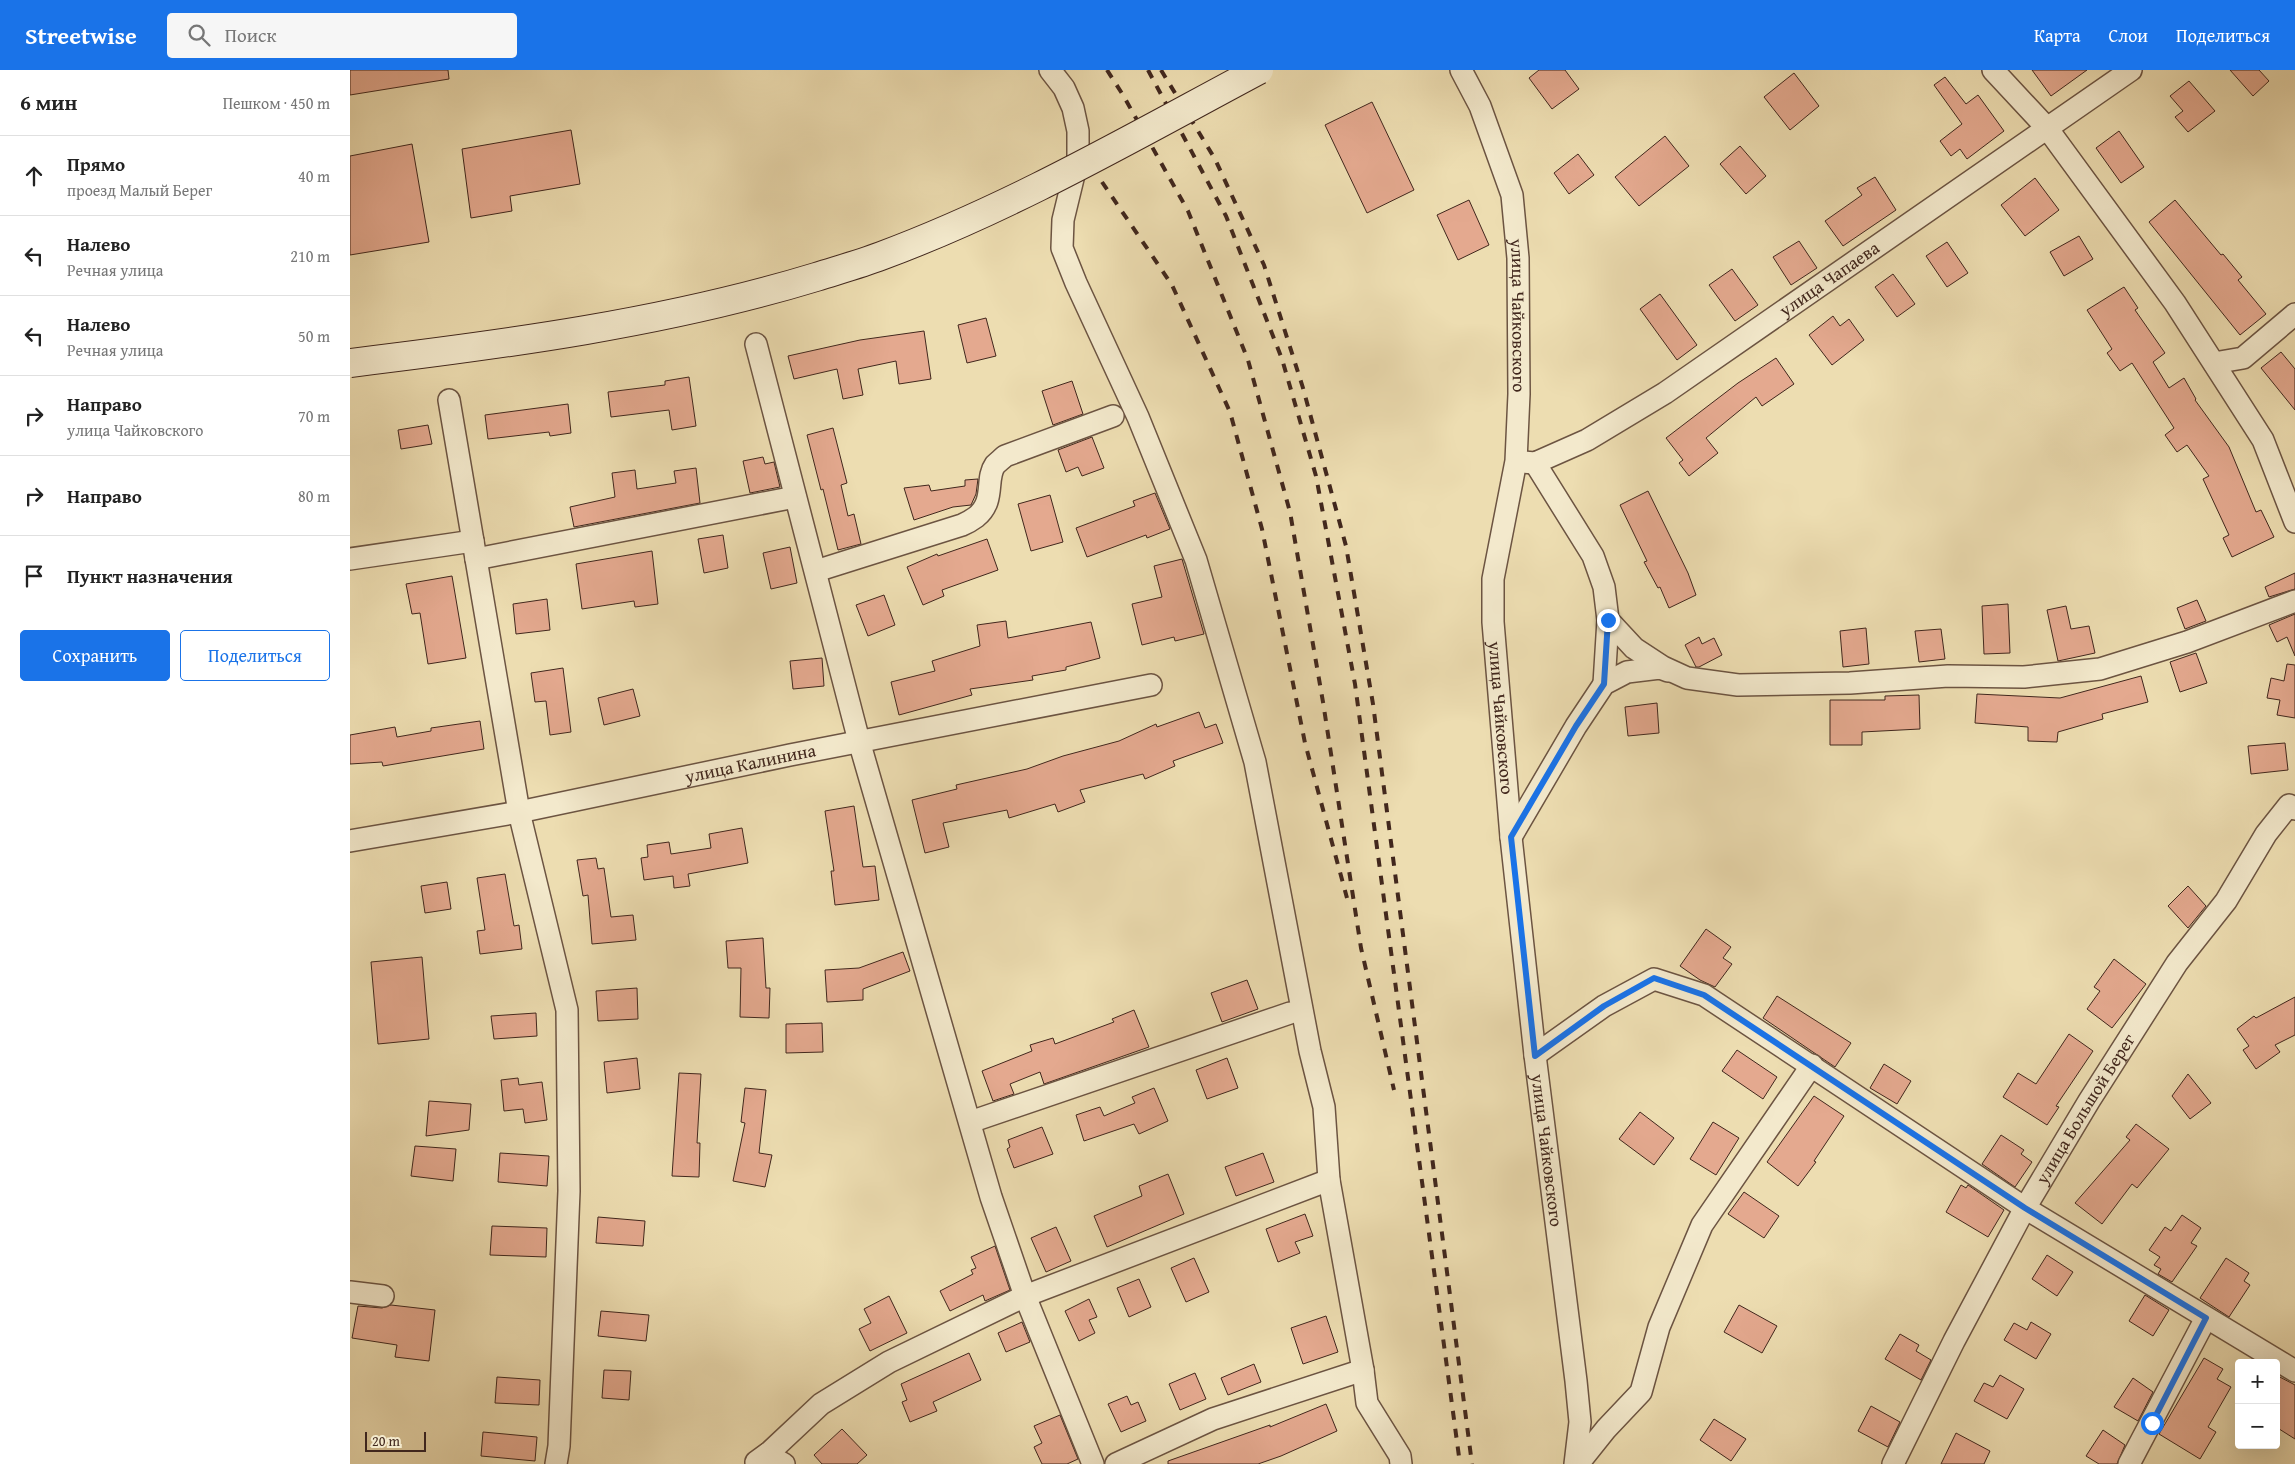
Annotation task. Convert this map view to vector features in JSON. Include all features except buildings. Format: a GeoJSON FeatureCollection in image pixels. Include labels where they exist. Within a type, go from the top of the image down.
{"type":"FeatureCollection","features":[{"type":"Feature","properties":{"kind":"street"},"geometry":{"type":"LineString","coordinates":[[1050,70],[1067,95],[1073,108],[1078,130],[1078,158],[1063,220],[1062,248],[1076,283],[1138,417],[1196,560],[1255,762],[1310,1051],[1324,1107],[1329,1180],[1364,1370],[1367,1403],[1400,1456],[1401,1464]]}},
{"type":"Feature","properties":{"kind":"street"},"geometry":{"type":"LineString","coordinates":[[350,363],[584,330],[687,311],[785,286],[880,257],[957,225],[1039,187],[1259,70]]}},
{"type":"Feature","properties":{"kind":"street","name":"улица Чайковского"},"geometry":{"type":"LineString","coordinates":[[1461,70],[1480,106],[1512,195],[1518,258],[1519,394],[1525,462],[1493,579],[1493,622],[1511,837],[1535,1056],[1576,1381],[1580,1422],[1577,1464]]}},
{"type":"Feature","properties":{"kind":"street"},"geometry":{"type":"LineString","coordinates":[[1994,70],[2047,128],[2175,303],[2264,440],[2295,522]]}},
{"type":"Feature","properties":{"kind":"street","name":"улица Чапаева"},"geometry":{"type":"LineString","coordinates":[[1525,462],[1587,440],[1665,393],[2131,70]]}},
{"type":"Feature","properties":{"kind":"street"},"geometry":{"type":"LineString","coordinates":[[2214,363],[2244,358],[2295,314]]}},
{"type":"Feature","properties":{"kind":"street"},"geometry":{"type":"LineString","coordinates":[[756,344],[859,741],[991,1197],[1025,1296],[1094,1464]]}},
{"type":"Feature","properties":{"kind":"street"},"geometry":{"type":"LineString","coordinates":[[449,400],[519,812],[567,1010],[569,1192],[559,1446],[556,1464]]}},
{"type":"Feature","properties":{"kind":"street"},"geometry":{"type":"LineString","coordinates":[[816,571],[962,525],[977,516],[985,506],[990,493],[994,465],[1004,456],[1113,416]]}},
{"type":"Feature","properties":{"kind":"street"},"geometry":{"type":"LineString","coordinates":[[1525,462],[1593,556],[1604,587],[1608,620],[1604,684]]}},
{"type":"Feature","properties":{"kind":"street"},"geometry":{"type":"LineString","coordinates":[[2275,470],[2295,484]]}},
{"type":"Feature","properties":{"kind":"street"},"geometry":{"type":"LineString","coordinates":[[350,559],[475,550],[795,497]]}},
{"type":"Feature","properties":{"kind":"street"},"geometry":{"type":"LineString","coordinates":[[1511,837],[1576,726],[1604,684],[1627,672],[1660,668],[1687,678],[1738,685],[1841,683],[1948,676],[2024,677],[2100,669],[2187,642],[2295,601]]}},
{"type":"Feature","properties":{"kind":"street"},"geometry":{"type":"LineString","coordinates":[[1608,620],[1634,648],[1662,667],[1687,678]]}},
{"type":"Feature","properties":{"kind":"street","name":"улица Калинина"},"geometry":{"type":"LineString","coordinates":[[350,841],[519,812],[859,741],[1151,685]]}},
{"type":"Feature","properties":{"kind":"street","name":"улица Большой Берег"},"geometry":{"type":"LineString","coordinates":[[1893,1464],[1954,1341],[2025,1208],[2089,1100],[2177,963],[2226,901],[2266,834],[2293,802]]}},
{"type":"Feature","properties":{"kind":"street"},"geometry":{"type":"LineString","coordinates":[[1535,1056],[1604,1006],[1654,978],[1704,995],[2025,1208],[2295,1371]]}},
{"type":"Feature","properties":{"kind":"street"},"geometry":{"type":"LineString","coordinates":[[970,1122],[1290,1013]]}},
{"type":"Feature","properties":{"kind":"street"},"geometry":{"type":"LineString","coordinates":[[1577,1464],[1606,1429],[1641,1392],[1659,1327],[1702,1225],[1812,1066]]}},
{"type":"Feature","properties":{"kind":"street"},"geometry":{"type":"LineString","coordinates":[[765,1461],[821,1404],[874,1371],[1025,1296],[1329,1180]]}},
{"type":"Feature","properties":{"kind":"street"},"geometry":{"type":"LineString","coordinates":[[350,1292],[383,1296]]}},
{"type":"Feature","properties":{"kind":"street"},"geometry":{"type":"LineString","coordinates":[[2129,1464],[2206,1318]]}},
{"type":"Feature","properties":{"kind":"street"},"geometry":{"type":"LineString","coordinates":[[1116,1464],[1213,1418],[1364,1370]]}},
{"type":"Feature","properties":{"kind":"railway"},"geometry":{"type":"LineString","coordinates":[[1107,70],[1188,211],[1248,360],[1290,512],[1323,702],[1361,948],[1394,1090]]}},
{"type":"Feature","properties":{"kind":"railway"},"geometry":{"type":"LineString","coordinates":[[1148,70],[1226,216],[1282,359],[1316,476],[1355,684],[1460,1464]]}},
{"type":"Feature","properties":{"kind":"railway"},"geometry":{"type":"LineString","coordinates":[[1161,70],[1215,159],[1264,265],[1303,388],[1346,546],[1373,704],[1472,1464]]}},
{"type":"Feature","properties":{"kind":"railway"},"geometry":{"type":"LineString","coordinates":[[1102,182],[1172,285],[1230,412],[1262,529],[1305,743],[1347,898]]}},
{"type":"Feature","properties":{"kind":"route"},"geometry":{"type":"LineString","coordinates":[[1608,620],[1604,684],[1576,726],[1511,837],[1535,1056],[1604,1006],[1654,978],[1704,995],[2025,1208],[2206,1318],[2152,1423]]}}]}
